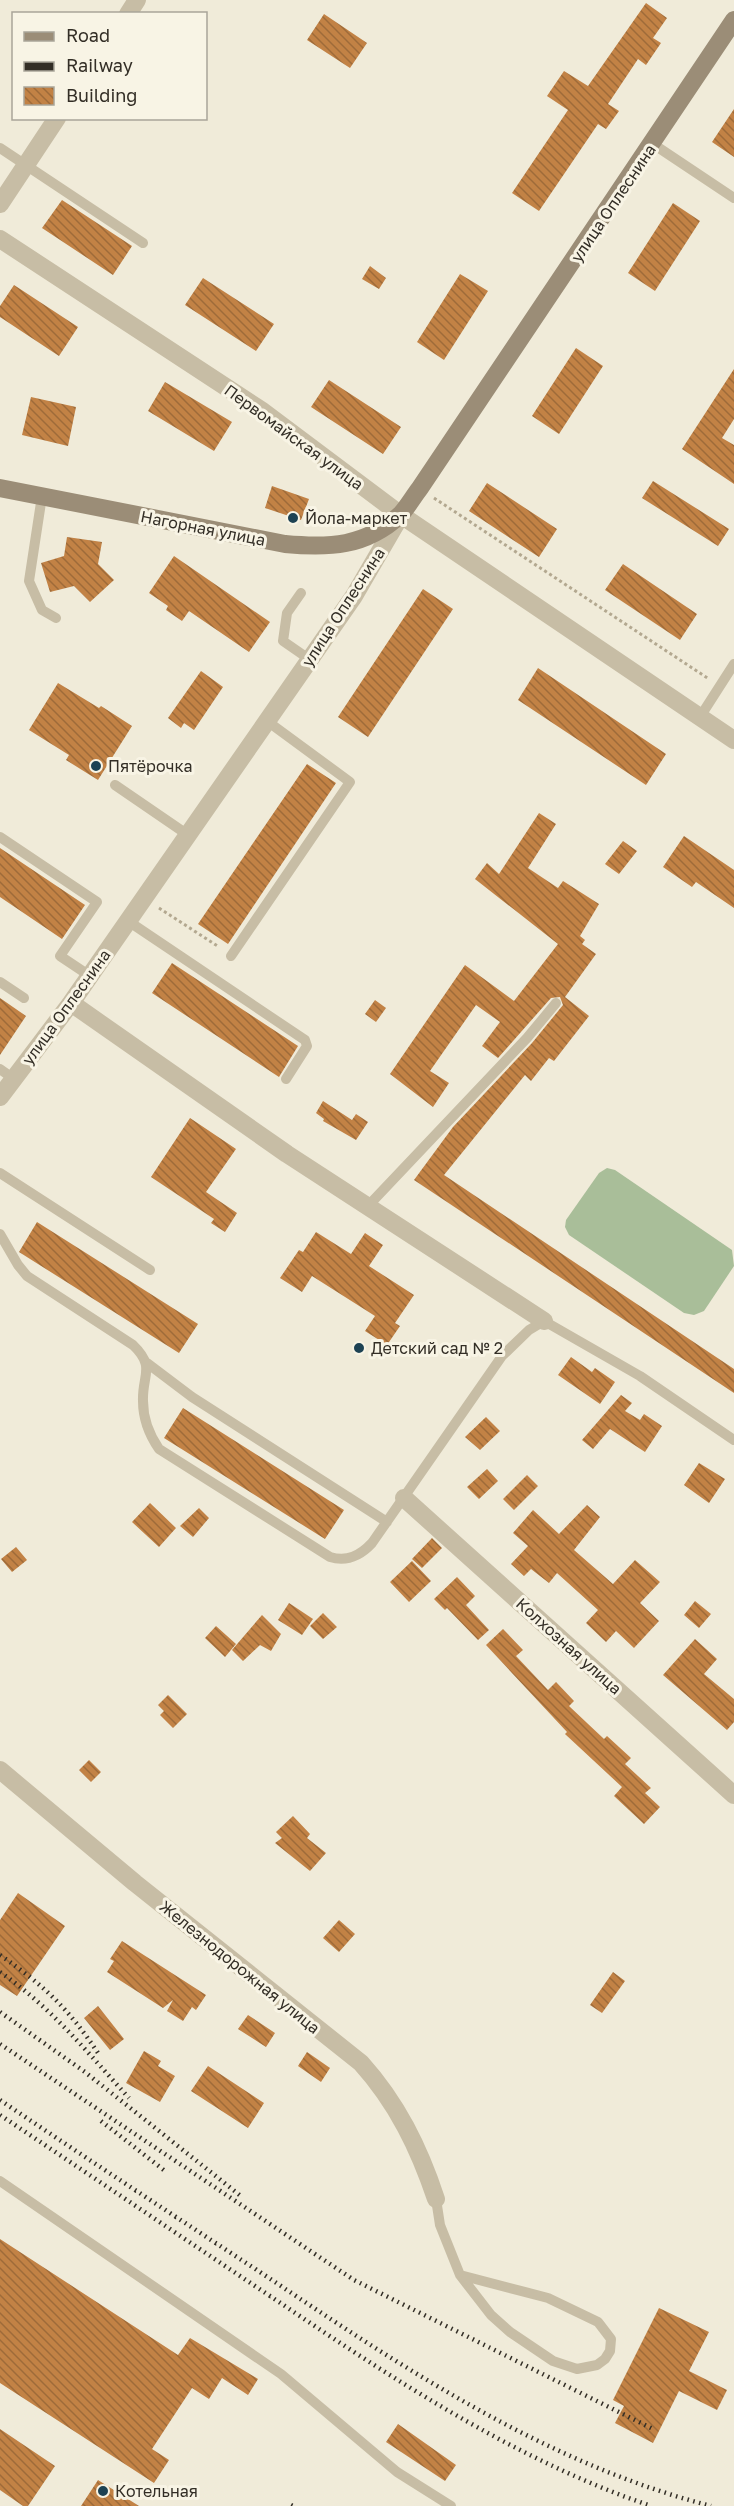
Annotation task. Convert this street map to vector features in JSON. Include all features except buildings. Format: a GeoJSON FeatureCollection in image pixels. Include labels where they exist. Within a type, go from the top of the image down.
{"type":"FeatureCollection","features":[{"type":"Feature","properties":{"kind":"main road","name":"улица Оплеснина"},"geometry":{"type":"LineString","coordinates":[[400,515],[420,489],[653,144],[734,20]]}},
{"type":"Feature","properties":{"kind":"main road","name":"Нагорная улица"},"geometry":{"type":"LineString","coordinates":[[0,488],[285,544],[324,547],[366,539],[400,515]]}},
{"type":"Feature","properties":{"kind":"street"},"geometry":{"type":"LineString","coordinates":[[0,204],[56,120]]}},
{"type":"Feature","properties":{"kind":"street","name":"Первомайская улица"},"geometry":{"type":"LineString","coordinates":[[0,239],[261,410],[400,515],[734,740]]}},
{"type":"Feature","properties":{"kind":"street","name":"улица Оплеснина"},"geometry":{"type":"LineString","coordinates":[[0,1097],[7,1074],[71,1003],[354,596],[400,515]]}},
{"type":"Feature","properties":{"kind":"street"},"geometry":{"type":"LineString","coordinates":[[71,1003],[287,1154],[544,1321]]}},
{"type":"Feature","properties":{"kind":"street","name":"Колхозная улица"},"geometry":{"type":"LineString","coordinates":[[404,1498],[734,1795]]}},
{"type":"Feature","properties":{"kind":"street","name":"Железнодорожная улица"},"geometry":{"type":"LineString","coordinates":[[0,1770],[143,1889],[361,2063],[379,2083],[405,2125],[423,2160],[436,2199]]}},
{"type":"Feature","properties":{"kind":"lane"},"geometry":{"type":"LineString","coordinates":[[653,144],[734,198]]}},
{"type":"Feature","properties":{"kind":"lane"},"geometry":{"type":"LineString","coordinates":[[0,148],[143,243]]}},
{"type":"Feature","properties":{"kind":"lane"},"geometry":{"type":"LineString","coordinates":[[42,496],[29,581],[42,610],[56,618]]}},
{"type":"Feature","properties":{"kind":"lane"},"geometry":{"type":"LineString","coordinates":[[301,593],[287,613],[283,641],[309,659]]}},
{"type":"Feature","properties":{"kind":"lane"},"geometry":{"type":"LineString","coordinates":[[700,717],[734,663]]}},
{"type":"Feature","properties":{"kind":"lane"},"geometry":{"type":"LineString","coordinates":[[231,956],[350,782],[267,721]]}},
{"type":"Feature","properties":{"kind":"lane"},"geometry":{"type":"LineString","coordinates":[[115,785],[188,834]]}},
{"type":"Feature","properties":{"kind":"lane"},"geometry":{"type":"LineString","coordinates":[[0,837],[97,902],[60,956],[90,976]]}},
{"type":"Feature","properties":{"kind":"lane"},"geometry":{"type":"LineString","coordinates":[[128,921],[305,1040],[307,1046],[286,1079]]}},
{"type":"Feature","properties":{"kind":"lane"},"geometry":{"type":"LineString","coordinates":[[0,982],[24,998]]}},
{"type":"Feature","properties":{"kind":"lane"},"geometry":{"type":"LineString","coordinates":[[368,1206],[528,1038],[556,1004]]}},
{"type":"Feature","properties":{"kind":"lane"},"geometry":{"type":"LineString","coordinates":[[0,1173],[150,1270]]}},
{"type":"Feature","properties":{"kind":"lane"},"geometry":{"type":"LineString","coordinates":[[0,1234],[27,1276],[134,1345],[147,1363],[192,1398],[387,1522]]}},
{"type":"Feature","properties":{"kind":"lane"},"geometry":{"type":"LineString","coordinates":[[147,1363],[142,1398],[146,1426],[159,1449],[330,1557],[339,1559],[357,1556],[372,1543],[502,1356],[528,1330],[544,1321],[640,1376],[734,1440]]}},
{"type":"Feature","properties":{"kind":"lane"},"geometry":{"type":"LineString","coordinates":[[0,2181],[281,2374],[397,2472],[451,2506]]}},
{"type":"Feature","properties":{"kind":"lane"},"geometry":{"type":"LineString","coordinates":[[436,2199],[440,2225],[460,2275],[491,2315],[510,2332],[554,2361],[577,2369],[597,2365],[605,2359],[610,2350],[611,2339],[598,2322],[548,2298],[460,2275]]}},
{"type":"Feature","properties":{"kind":"path"},"geometry":{"type":"LineString","coordinates":[[420,489],[719,686]]}},
{"type":"Feature","properties":{"kind":"path"},"geometry":{"type":"LineString","coordinates":[[144,897],[231,956]]}},
{"type":"Feature","properties":{"kind":"green space"},"geometry":{"type":"Polygon","coordinates":[[[607,1168],[615,1170],[732,1250],[734,1266],[704,1311],[694,1315],[684,1313],[569,1235],[565,1227],[566,1220],[599,1173],[607,1168]]]}},
{"type":"Feature","properties":{"kind":"railway"},"geometry":{"type":"LineString","coordinates":[[0,1955],[56,2000],[78,2025],[100,2056]]}},
{"type":"Feature","properties":{"kind":"railway"},"geometry":{"type":"LineString","coordinates":[[0,1972],[52,2015],[129,2098]]}},
{"type":"Feature","properties":{"kind":"railway"},"geometry":{"type":"LineString","coordinates":[[0,2012],[85,2072],[242,2197]]}},
{"type":"Feature","properties":{"kind":"railway"},"geometry":{"type":"LineString","coordinates":[[0,2044],[354,2280],[653,2429]]}},
{"type":"Feature","properties":{"kind":"railway"},"geometry":{"type":"LineString","coordinates":[[0,2100],[374,2347],[481,2411],[593,2466],[651,2488],[711,2506]]}},
{"type":"Feature","properties":{"kind":"railway"},"geometry":{"type":"LineString","coordinates":[[0,2115],[323,2332],[413,2389],[458,2416],[552,2466],[651,2506]]}},
{"type":"Feature","properties":{"kind":"railway"},"geometry":{"type":"LineString","coordinates":[[101,2121],[165,2171]]}},
{"type":"Feature","properties":{"kind":"place","name":"Йола-маркет"},"geometry":{"type":"Point","coordinates":[293,518]}},
{"type":"Feature","properties":{"kind":"place","name":"Пятёрочка"},"geometry":{"type":"Point","coordinates":[96,766]}},
{"type":"Feature","properties":{"kind":"place","name":"Детский сад № 2"},"geometry":{"type":"Point","coordinates":[359,1348]}},
{"type":"Feature","properties":{"kind":"place","name":"Котельная"},"geometry":{"type":"Point","coordinates":[103,2491]}}]}
